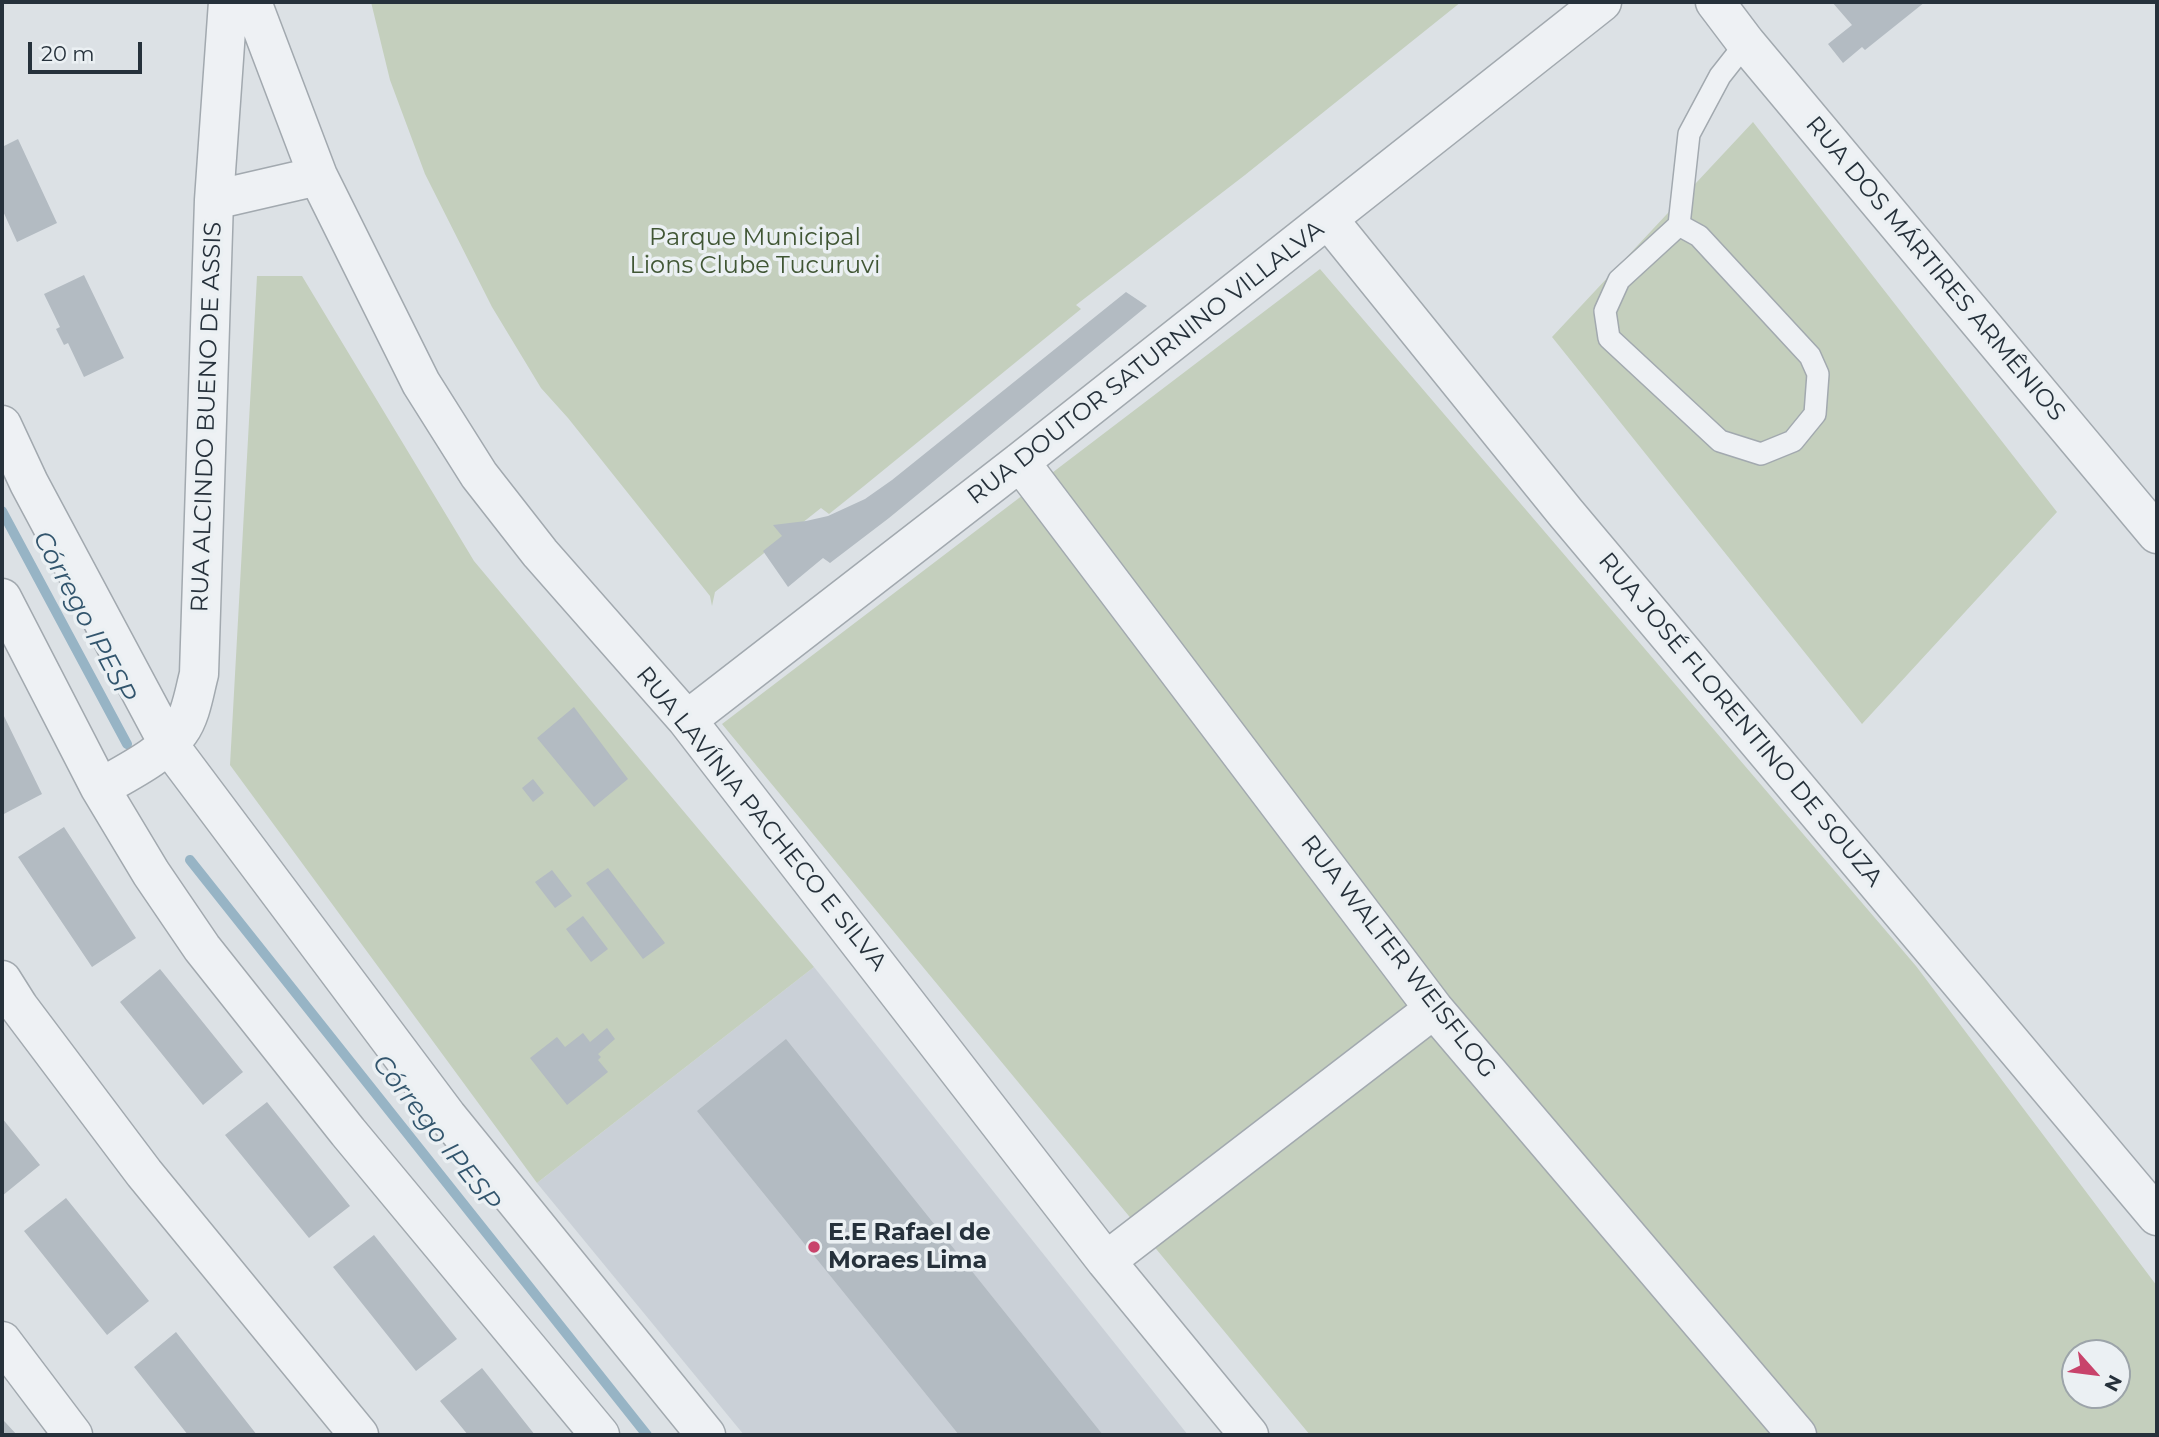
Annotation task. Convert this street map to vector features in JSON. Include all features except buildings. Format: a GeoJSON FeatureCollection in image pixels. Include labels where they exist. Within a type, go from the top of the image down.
{"type":"FeatureCollection","features":[{"type":"Feature","properties":{"kind":"street","name":"RUA ALCINDO BUENO DE ASSIS"},"geometry":{"type":"LineString","coordinates":[[107,784],[163,749],[181,730],[192,704],[198,674],[214,200],[228,2]]}},
{"type":"Feature","properties":{"kind":"street","name":"RUA LAVÍNIA PACHECO E SILVA"},"geometry":{"type":"LineString","coordinates":[[252,2],[318,176],[421,383],[479,475],[540,553],[687,720],[1106,1261],[1249,1435]]}},
{"type":"Feature","properties":{"kind":"street","name":"RUA DOUTOR SATURNINO VILLALVA"},"geometry":{"type":"LineString","coordinates":[[687,720],[1020,462],[1602,2]]}},
{"type":"Feature","properties":{"kind":"street","name":"RUA DOS MÁRTIRES ARMÊNIOS"},"geometry":{"type":"LineString","coordinates":[[1715,2],[1746,43],[2157,534]]}},
{"type":"Feature","properties":{"kind":"street"},"geometry":{"type":"LineString","coordinates":[[214,200],[318,176]]}},
{"type":"Feature","properties":{"kind":"street","name":"RUA JOSÉ FLORENTINO DE SOUZA"},"geometry":{"type":"LineString","coordinates":[[1328,219],[1565,512],[2157,1216]]}},
{"type":"Feature","properties":{"kind":"street"},"geometry":{"type":"LineString","coordinates":[[2,425],[163,749],[447,1116],[706,1435]]}},
{"type":"Feature","properties":{"kind":"street","name":"RUA WALTER WEISFLOG"},"geometry":{"type":"LineString","coordinates":[[1020,462],[1434,1009],[1797,1435]]}},
{"type":"Feature","properties":{"kind":"street"},"geometry":{"type":"LineString","coordinates":[[6,615],[107,784],[151,873],[202,948],[348,1132],[600,1435]]}},
{"type":"Feature","properties":{"kind":"street"},"geometry":{"type":"LineString","coordinates":[[2,979],[19,1007],[144,1173],[359,1435]]}},
{"type":"Feature","properties":{"kind":"street"},"geometry":{"type":"LineString","coordinates":[[1106,1261],[1434,1009]]}},
{"type":"Feature","properties":{"kind":"street"},"geometry":{"type":"LineString","coordinates":[[2,1341],[73,1435]]}},
{"type":"Feature","properties":{"kind":"lane"},"geometry":{"type":"LineString","coordinates":[[1679,225],[1699,236],[1810,356],[1818,374],[1815,414],[1793,440],[1761,454],[1720,441],[1609,338],[1605,311],[1619,280],[1679,225],[1689,134],[1720,76],[1746,43]]}},
{"type":"Feature","properties":{"kind":"shaded area","name":"E.E Rafael de Moraes Lima"},"geometry":{"type":"Polygon","coordinates":[[[814,967],[1188,1435],[744,1435],[537,1183],[814,967]]]}},
{"type":"Feature","properties":{"kind":"green space","name":"Parque Municipal Lions Clube Tucuruvi"},"geometry":{"type":"Polygon","coordinates":[[[371,2],[1461,2],[1245,175],[1076,305],[1081,309],[829,514],[821,508],[715,592],[712,606],[710,596],[541,388],[492,307],[425,174],[390,80],[371,2]]]}},
{"type":"Feature","properties":{"kind":"green space"},"geometry":{"type":"Polygon","coordinates":[[[1753,122],[2057,512],[1862,724],[1552,337],[1753,122]]]}},
{"type":"Feature","properties":{"kind":"green space"},"geometry":{"type":"Polygon","coordinates":[[[1320,269],[1916,966],[2157,1286],[2157,1435],[1310,1435],[722,724],[1320,269]]]}},
{"type":"Feature","properties":{"kind":"green space"},"geometry":{"type":"Polygon","coordinates":[[[257,276],[302,276],[474,561],[814,967],[537,1183],[230,765],[257,276]]]}},
{"type":"Feature","properties":{"kind":"waterway","name":"Córrego IPESP"},"geometry":{"type":"LineString","coordinates":[[2,511],[127,744]]}},
{"type":"Feature","properties":{"kind":"waterway","name":"Córrego IPESP"},"geometry":{"type":"LineString","coordinates":[[190,860],[647,1435]]}},
{"type":"Feature","properties":{"kind":"place","name":"E.E Rafael de Moraes Lima"},"geometry":{"type":"Point","coordinates":[814,1247]}}]}
